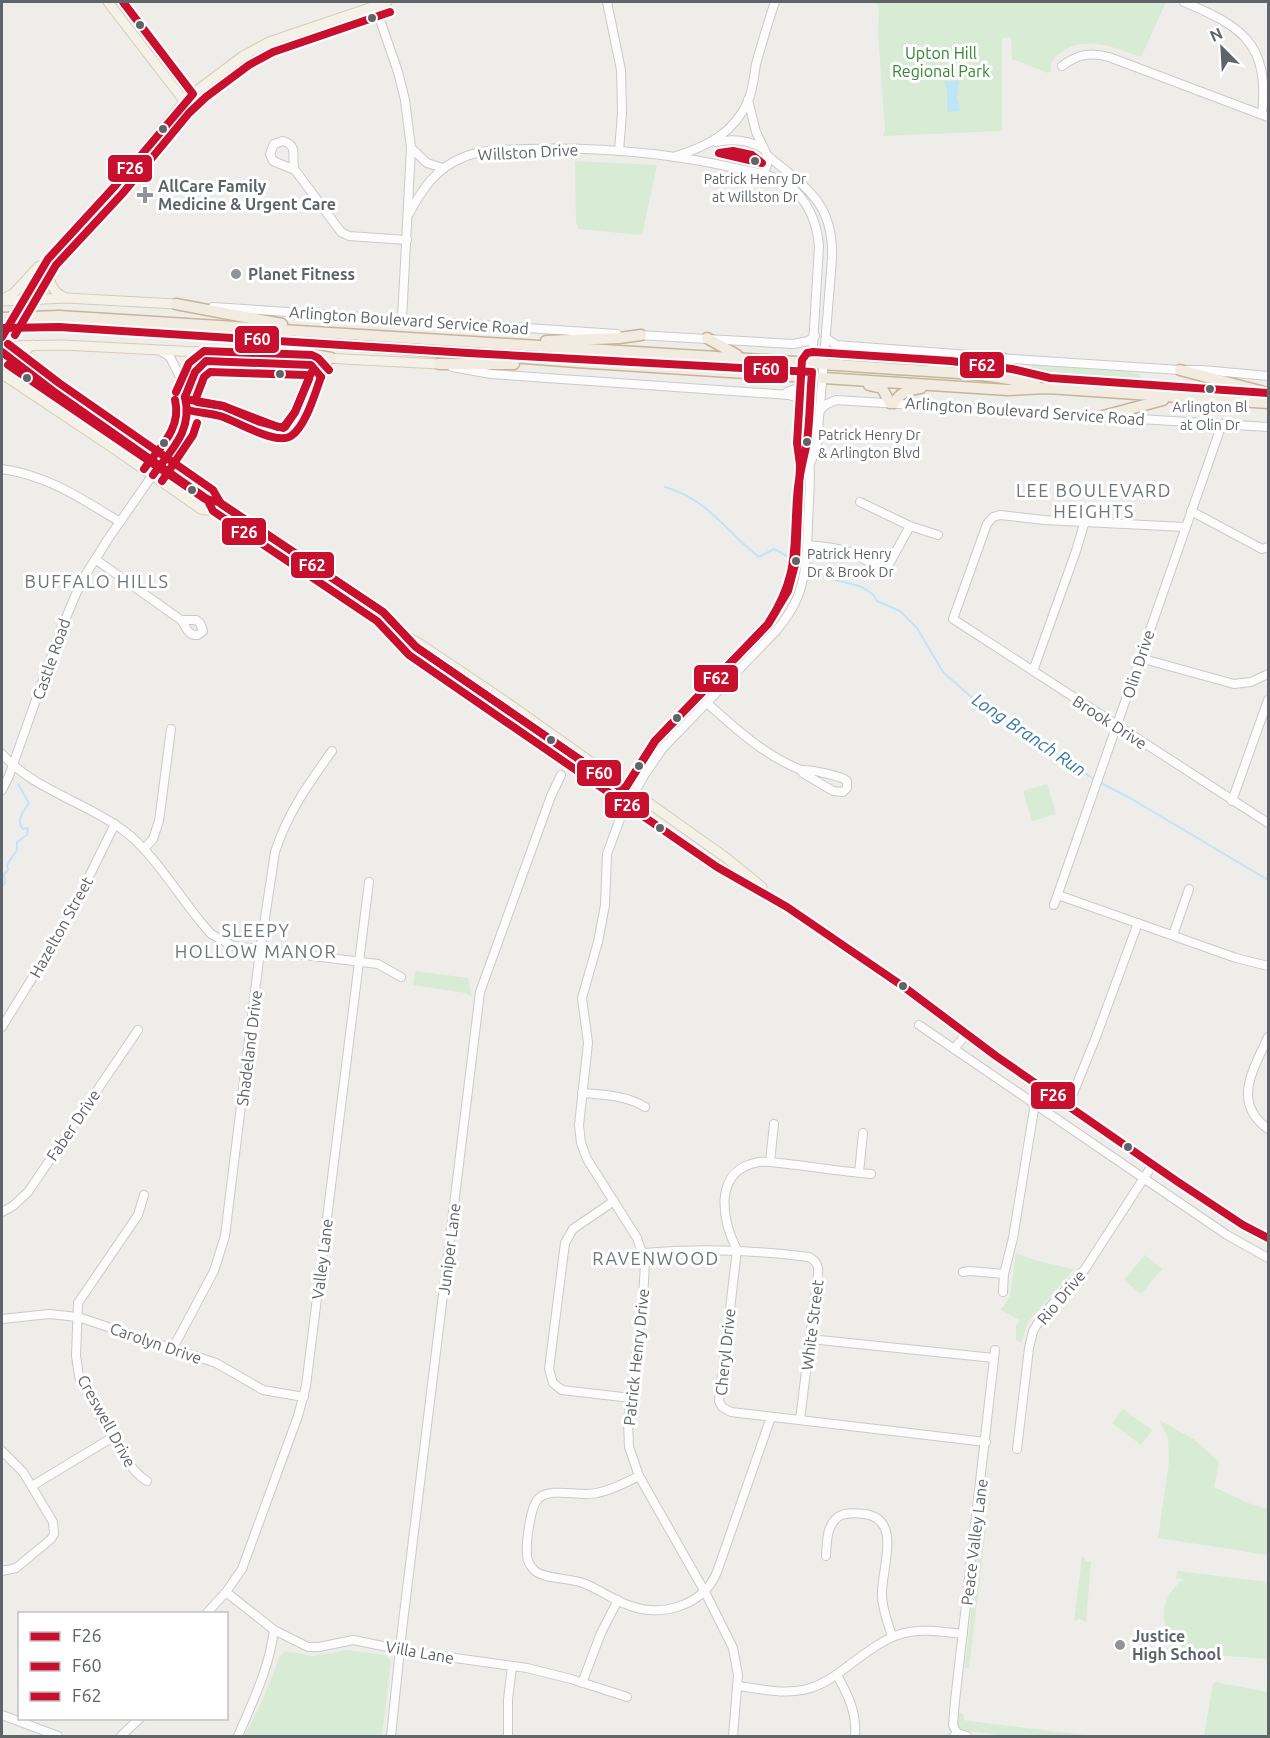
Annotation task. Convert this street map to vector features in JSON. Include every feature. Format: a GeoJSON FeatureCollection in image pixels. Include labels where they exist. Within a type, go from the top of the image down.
{"type":"FeatureCollection","features":[{"type":"Feature","properties":{"kind":"highway"},"geometry":{"type":"LineString","coordinates":[[176,304],[268,323],[399,337],[950,371],[1011,379],[1048,388]]}},
{"type":"Feature","properties":{"kind":"highway"},"geometry":{"type":"LineString","coordinates":[[2,318],[59,316],[399,337]]}},
{"type":"Feature","properties":{"kind":"highway"},"geometry":{"type":"LineString","coordinates":[[3,332],[67,325],[815,379],[845,378],[1008,390],[1048,388],[1269,403]]}},
{"type":"Feature","properties":{"kind":"highway"},"geometry":{"type":"LineString","coordinates":[[469,343],[619,338],[641,335]]}},
{"type":"Feature","properties":{"kind":"highway"},"geometry":{"type":"LineString","coordinates":[[225,337],[331,358]]}},
{"type":"Feature","properties":{"kind":"highway"},"geometry":{"type":"LineString","coordinates":[[707,338],[743,357]]}},
{"type":"Feature","properties":{"kind":"highway"},"geometry":{"type":"LineString","coordinates":[[896,369],[923,364],[978,362],[1002,358]]}},
{"type":"Feature","properties":{"kind":"highway"},"geometry":{"type":"LineString","coordinates":[[439,364],[576,362]]}},
{"type":"Feature","properties":{"kind":"highway"},"geometry":{"type":"LineString","coordinates":[[1180,370],[1269,393]]}},
{"type":"Feature","properties":{"kind":"highway"},"geometry":{"type":"LineString","coordinates":[[845,378],[882,388],[892,403],[906,391],[945,386]]}},
{"type":"Feature","properties":{"kind":"highway"},"geometry":{"type":"LineString","coordinates":[[1103,416],[1175,397]]}},
{"type":"Feature","properties":{"kind":"main road"},"geometry":{"type":"LineString","coordinates":[[108,2],[185,102]]}},
{"type":"Feature","properties":{"kind":"main road"},"geometry":{"type":"LineString","coordinates":[[123,2],[193,94]]}},
{"type":"Feature","properties":{"kind":"main road"},"geometry":{"type":"LineString","coordinates":[[3,332],[48,259],[115,186],[193,94],[241,58],[264,45],[387,2]]}},
{"type":"Feature","properties":{"kind":"main road"},"geometry":{"type":"LineString","coordinates":[[48,259],[51,286],[58,294],[66,298]]}},
{"type":"Feature","properties":{"kind":"main road"},"geometry":{"type":"LineString","coordinates":[[2,301],[48,259]]}},
{"type":"Feature","properties":{"kind":"main road","name":"Arlington Boulevard Service Road"},"geometry":{"type":"LineString","coordinates":[[2,301],[66,298],[176,304]]}},
{"type":"Feature","properties":{"kind":"main road"},"geometry":{"type":"LineString","coordinates":[[33,345],[25,352],[24,358],[33,376]]}},
{"type":"Feature","properties":{"kind":"main road"},"geometry":{"type":"LineString","coordinates":[[2,346],[197,351],[439,364]]}},
{"type":"Feature","properties":{"kind":"main road"},"geometry":{"type":"LineString","coordinates":[[2,352],[207,499],[213,511]]}},
{"type":"Feature","properties":{"kind":"main road"},"geometry":{"type":"LineString","coordinates":[[2,374],[201,509],[213,511],[377,621],[417,642],[502,699],[725,856],[787,907]]}},
{"type":"Feature","properties":{"kind":"main road"},"geometry":{"type":"LineString","coordinates":[[377,621],[409,655],[717,867],[787,907],[904,987],[1038,1085],[1214,1206],[1269,1238]]}},
{"type":"Feature","properties":{"kind":"street"},"geometry":{"type":"LineString","coordinates":[[607,2],[621,70],[622,113],[619,151]]}},
{"type":"Feature","properties":{"kind":"street","name":"Patrick Henry Drive"},"geometry":{"type":"LineString","coordinates":[[712,143],[733,125],[748,100],[775,2]]}},
{"type":"Feature","properties":{"kind":"street"},"geometry":{"type":"LineString","coordinates":[[1062,66],[1080,55],[1094,53],[1265,115],[1268,72],[1257,46],[1246,33],[1213,14],[1184,2]]}},
{"type":"Feature","properties":{"kind":"street"},"geometry":{"type":"LineString","coordinates":[[371,7],[379,17],[398,72],[405,100],[411,148],[402,319]]}},
{"type":"Feature","properties":{"kind":"street","name":"Patrick Henry Drive"},"geometry":{"type":"LineString","coordinates":[[748,100],[756,132],[765,152]]}},
{"type":"Feature","properties":{"kind":"street","name":"Patrick Henry Drive"},"geometry":{"type":"LineString","coordinates":[[675,156],[712,143],[735,139],[756,145],[813,194],[829,225],[832,246],[826,338],[818,363],[809,414],[807,545],[798,595],[785,620],[663,748],[627,805],[616,827],[607,854],[605,905],[598,942],[582,998],[588,1043],[579,1125],[581,1143],[587,1159],[638,1238],[643,1253],[645,1276],[628,1435],[633,1463],[705,1592],[733,1648],[738,1675],[733,1737]]}},
{"type":"Feature","properties":{"kind":"street"},"geometry":{"type":"LineString","coordinates":[[708,162],[712,143]]}},
{"type":"Feature","properties":{"kind":"street"},"geometry":{"type":"LineString","coordinates":[[411,148],[427,163],[443,168]]}},
{"type":"Feature","properties":{"kind":"street","name":"Willston Drive"},"geometry":{"type":"LineString","coordinates":[[409,214],[423,189],[443,168],[463,157],[486,151],[566,148],[675,156]]}},
{"type":"Feature","properties":{"kind":"street"},"geometry":{"type":"LineString","coordinates":[[764,174],[768,162],[765,152]]}},
{"type":"Feature","properties":{"kind":"street","name":"Patrick Henry Drive"},"geometry":{"type":"LineString","coordinates":[[675,156],[764,174],[787,184],[807,206],[818,229],[815,336],[818,363]]}},
{"type":"Feature","properties":{"kind":"street"},"geometry":{"type":"LineString","coordinates":[[295,170],[332,222],[345,235],[407,240]]}},
{"type":"Feature","properties":{"kind":"street","name":"Arlington Boulevard Service Road"},"geometry":{"type":"LineString","coordinates":[[176,304],[793,344],[808,341],[815,336]]}},
{"type":"Feature","properties":{"kind":"street"},"geometry":{"type":"LineString","coordinates":[[826,338],[836,345],[1269,376]]}},
{"type":"Feature","properties":{"kind":"street"},"geometry":{"type":"LineString","coordinates":[[160,350],[170,357],[183,383]]}},
{"type":"Feature","properties":{"kind":"street"},"geometry":{"type":"LineString","coordinates":[[183,383],[183,373],[187,363],[197,351]]}},
{"type":"Feature","properties":{"kind":"street"},"geometry":{"type":"LineString","coordinates":[[439,364],[470,372],[774,393],[796,397],[804,403],[809,414]]}},
{"type":"Feature","properties":{"kind":"street"},"geometry":{"type":"LineString","coordinates":[[774,393],[790,392],[815,379]]}},
{"type":"Feature","properties":{"kind":"street","name":"Patrick Henry Drive"},"geometry":{"type":"LineString","coordinates":[[810,464],[817,444],[820,410],[815,379]]}},
{"type":"Feature","properties":{"kind":"street","name":"Castle Road"},"geometry":{"type":"LineString","coordinates":[[2,790],[13,766],[73,598],[120,522],[179,438],[187,421],[188,410],[183,383]]}},
{"type":"Feature","properties":{"kind":"street","name":"Arlington Boulevard Service Road"},"geometry":{"type":"LineString","coordinates":[[820,410],[836,400],[1269,427]]}},
{"type":"Feature","properties":{"kind":"street","name":"Olin Drive"},"geometry":{"type":"LineString","coordinates":[[1054,905],[1222,424]]}},
{"type":"Feature","properties":{"kind":"street"},"geometry":{"type":"LineString","coordinates":[[2,469],[54,483],[120,522]]}},
{"type":"Feature","properties":{"kind":"street"},"geometry":{"type":"LineString","coordinates":[[861,502],[910,526],[938,535]]}},
{"type":"Feature","properties":{"kind":"street"},"geometry":{"type":"LineString","coordinates":[[1191,511],[1266,549]]}},
{"type":"Feature","properties":{"kind":"street","name":"Brook Drive"},"geometry":{"type":"LineString","coordinates":[[1085,521],[998,515],[990,520],[953,619],[1269,823]]}},
{"type":"Feature","properties":{"kind":"street"},"geometry":{"type":"LineString","coordinates":[[1033,671],[1085,521],[1185,527]]}},
{"type":"Feature","properties":{"kind":"street"},"geometry":{"type":"LineString","coordinates":[[807,545],[835,548],[849,552],[872,564],[888,566],[910,526]]}},
{"type":"Feature","properties":{"kind":"street"},"geometry":{"type":"LineString","coordinates":[[95,560],[181,620]]}},
{"type":"Feature","properties":{"kind":"street"},"geometry":{"type":"LineString","coordinates":[[1140,658],[1234,684],[1251,682],[1269,674]]}},
{"type":"Feature","properties":{"kind":"street"},"geometry":{"type":"LineString","coordinates":[[1232,801],[1269,700]]}},
{"type":"Feature","properties":{"kind":"street"},"geometry":{"type":"LineString","coordinates":[[707,703],[739,732],[769,754],[801,770],[802,773],[833,791],[843,792],[848,788],[847,781],[842,777],[801,770]]}},
{"type":"Feature","properties":{"kind":"street"},"geometry":{"type":"LineString","coordinates":[[144,849],[153,839],[159,821],[171,729]]}},
{"type":"Feature","properties":{"kind":"street","name":"Shadeland Drive"},"geometry":{"type":"LineString","coordinates":[[173,1348],[214,1271],[225,1236],[272,870],[280,836],[298,800],[332,751]]}},
{"type":"Feature","properties":{"kind":"street"},"geometry":{"type":"LineString","coordinates":[[2,754],[13,766],[115,824],[144,849],[212,934],[233,946],[378,964],[401,977]]}},
{"type":"Feature","properties":{"kind":"street","name":"Juniper Lane"},"geometry":{"type":"LineString","coordinates":[[391,1737],[480,992],[551,796],[561,775]]}},
{"type":"Feature","properties":{"kind":"street","name":"Hazelton Street"},"geometry":{"type":"LineString","coordinates":[[2,1027],[65,925],[115,824]]}},
{"type":"Feature","properties":{"kind":"street","name":"Valley Lane"},"geometry":{"type":"LineString","coordinates":[[208,1612],[242,1569],[304,1397],[369,882]]}},
{"type":"Feature","properties":{"kind":"street"},"geometry":{"type":"LineString","coordinates":[[1173,935],[1189,889]]}},
{"type":"Feature","properties":{"kind":"street"},"geometry":{"type":"LineString","coordinates":[[1058,894],[1236,958],[1269,966]]}},
{"type":"Feature","properties":{"kind":"street"},"geometry":{"type":"LineString","coordinates":[[1068,1106],[1138,923]]}},
{"type":"Feature","properties":{"kind":"street"},"geometry":{"type":"LineString","coordinates":[[919,1025],[1227,1235],[1269,1258]]}},
{"type":"Feature","properties":{"kind":"street","name":"Faber Drive"},"geometry":{"type":"LineString","coordinates":[[2,1212],[13,1206],[28,1192],[138,1030]]}},
{"type":"Feature","properties":{"kind":"street"},"geometry":{"type":"LineString","coordinates":[[954,1049],[966,1034]]}},
{"type":"Feature","properties":{"kind":"street"},"geometry":{"type":"LineString","coordinates":[[1269,1037],[1252,1073],[1247,1092],[1253,1113],[1269,1128]]}},
{"type":"Feature","properties":{"kind":"street"},"geometry":{"type":"LineString","coordinates":[[1003,1292],[1004,1274],[1013,1238],[1038,1085]]}},
{"type":"Feature","properties":{"kind":"street"},"geometry":{"type":"LineString","coordinates":[[582,1093],[624,1098],[645,1107]]}},
{"type":"Feature","properties":{"kind":"street"},"geometry":{"type":"LineString","coordinates":[[770,1162],[774,1124]]}},
{"type":"Feature","properties":{"kind":"street"},"geometry":{"type":"LineString","coordinates":[[859,1173],[864,1133]]}},
{"type":"Feature","properties":{"kind":"street","name":"Cheryl Drive"},"geometry":{"type":"LineString","coordinates":[[871,1174],[759,1162],[746,1167],[733,1178],[726,1191],[723,1208],[737,1250],[719,1401],[722,1407],[731,1412],[986,1442]]}},
{"type":"Feature","properties":{"kind":"street","name":"Rio Drive"},"geometry":{"type":"LineString","coordinates":[[1017,1449],[1033,1331],[1044,1313],[1085,1269],[1154,1164]]}},
{"type":"Feature","properties":{"kind":"street","name":"Creswell Drive"},"geometry":{"type":"LineString","coordinates":[[144,1195],[138,1215],[78,1303],[76,1356],[79,1376],[113,1437],[136,1473],[147,1481]]}},
{"type":"Feature","properties":{"kind":"street"},"geometry":{"type":"LineString","coordinates":[[614,1201],[573,1228],[565,1242],[549,1369],[553,1383],[562,1390],[631,1398]]}},
{"type":"Feature","properties":{"kind":"street","name":"White Street"},"geometry":{"type":"LineString","coordinates":[[643,1253],[689,1249],[737,1250],[809,1257],[814,1260],[818,1269],[800,1420]]}},
{"type":"Feature","properties":{"kind":"street"},"geometry":{"type":"LineString","coordinates":[[963,1272],[1004,1274]]}},
{"type":"Feature","properties":{"kind":"street","name":"Carolyn Drive"},"geometry":{"type":"LineString","coordinates":[[2,1319],[49,1314],[78,1317],[216,1363],[263,1390],[304,1397]]}},
{"type":"Feature","properties":{"kind":"street","name":"Peace Valley Lane"},"geometry":{"type":"LineString","coordinates":[[810,1338],[994,1354],[953,1725],[956,1735],[967,1737]]}},
{"type":"Feature","properties":{"kind":"street"},"geometry":{"type":"LineString","coordinates":[[639,1476],[616,1488],[594,1494],[545,1494],[536,1501],[531,1511],[527,1556],[531,1566],[545,1575],[583,1583],[635,1608],[658,1610],[680,1606],[705,1592],[717,1572],[771,1418]]}},
{"type":"Feature","properties":{"kind":"street"},"geometry":{"type":"LineString","coordinates":[[32,1485],[113,1437]]}},
{"type":"Feature","properties":{"kind":"street"},"geometry":{"type":"LineString","coordinates":[[2,1451],[17,1464],[32,1485],[53,1522],[54,1534],[48,1542],[16,1568],[2,1571]]}},
{"type":"Feature","properties":{"kind":"street"},"geometry":{"type":"LineString","coordinates":[[826,1557],[830,1526],[839,1516],[852,1513],[866,1514],[883,1522],[888,1538],[882,1597],[892,1636]]}},
{"type":"Feature","properties":{"kind":"street","name":"Villa Lane"},"geometry":{"type":"LineString","coordinates":[[226,1592],[274,1630],[297,1643],[313,1648],[353,1640],[512,1666],[559,1676],[627,1697]]}},
{"type":"Feature","properties":{"kind":"street"},"geometry":{"type":"LineString","coordinates":[[582,1683],[601,1633],[618,1600]]}},
{"type":"Feature","properties":{"kind":"street"},"geometry":{"type":"LineString","coordinates":[[738,1686],[783,1692],[797,1691],[821,1684],[837,1675],[892,1636],[926,1629],[963,1634]]}},
{"type":"Feature","properties":{"kind":"street"},"geometry":{"type":"LineString","coordinates":[[238,1737],[264,1677],[274,1630]]}},
{"type":"Feature","properties":{"kind":"street"},"geometry":{"type":"LineString","coordinates":[[508,1737],[508,1699],[512,1666]]}},
{"type":"Feature","properties":{"kind":"street"},"geometry":{"type":"LineString","coordinates":[[837,1675],[852,1704],[855,1716],[855,1737]]}},
{"type":"Feature","properties":{"kind":"street"},"geometry":{"type":"LineString","coordinates":[[2,1715],[57,1737]]}},
{"type":"Feature","properties":{"kind":"street"},"geometry":{"type":"LineString","coordinates":[[121,1737],[139,1720]]}},
{"type":"Feature","properties":{"kind":"green space","name":"Upton Hill Regional Park"},"geometry":{"type":"Polygon","coordinates":[[[876,2],[1166,2],[1141,57],[1099,44],[1078,45],[1068,48],[1056,57],[1048,73],[1012,59],[1011,37],[1002,38],[1002,131],[883,136],[885,130],[878,34],[879,9],[876,2]]]}},
{"type":"Feature","properties":{"kind":"green space"},"geometry":{"type":"Polygon","coordinates":[[[575,161],[657,165],[642,235],[579,229],[576,223],[575,161]]]}},
{"type":"Feature","properties":{"kind":"green space"},"geometry":{"type":"Polygon","coordinates":[[[1032,365],[1130,372],[1139,374],[1143,380],[1138,382],[1040,372],[1031,369],[1032,365]]]}},
{"type":"Feature","properties":{"kind":"green space"},"geometry":{"type":"Polygon","coordinates":[[[1047,784],[1056,814],[1032,821],[1023,791],[1047,784]]]}},
{"type":"Feature","properties":{"kind":"green space"},"geometry":{"type":"Polygon","coordinates":[[[415,971],[468,978],[472,997],[466,993],[413,985],[415,971]]]}},
{"type":"Feature","properties":{"kind":"green space"},"geometry":{"type":"Polygon","coordinates":[[[1016,1253],[1034,1260],[1075,1268],[1028,1322],[1021,1343],[1016,1340],[1016,1326],[1020,1320],[1001,1310],[1010,1296],[1016,1253]]]}},
{"type":"Feature","properties":{"kind":"green space"},"geometry":{"type":"Polygon","coordinates":[[[1145,1255],[1162,1269],[1141,1294],[1124,1280],[1145,1255]]]}},
{"type":"Feature","properties":{"kind":"green space"},"geometry":{"type":"Polygon","coordinates":[[[1123,1409],[1152,1430],[1141,1445],[1112,1423],[1123,1409]]]}},
{"type":"Feature","properties":{"kind":"green space"},"geometry":{"type":"Polygon","coordinates":[[[1159,1420],[1195,1440],[1219,1462],[1214,1487],[1248,1503],[1268,1509],[1268,1555],[1158,1538],[1169,1462],[1168,1438],[1159,1420]]]}},
{"type":"Feature","properties":{"kind":"green space"},"geometry":{"type":"Polygon","coordinates":[[[984,1527],[986,1529],[969,1668],[965,1668],[980,1529],[984,1527]]]}},
{"type":"Feature","properties":{"kind":"green space"},"geometry":{"type":"Polygon","coordinates":[[[1082,1557],[1085,1557],[1085,1561],[1091,1562],[1086,1622],[1080,1619],[1074,1621],[1082,1557]]]}},
{"type":"Feature","properties":{"kind":"green space"},"geometry":{"type":"Polygon","coordinates":[[[1177,1571],[1268,1582],[1268,1659],[1199,1652],[1181,1646],[1175,1641],[1166,1627],[1164,1613],[1168,1597],[1183,1579],[1176,1578],[1177,1571]]]}},
{"type":"Feature","properties":{"kind":"green space"},"geometry":{"type":"Polygon","coordinates":[[[347,1650],[386,1655],[391,1661],[382,1736],[244,1736],[261,1704],[280,1656],[285,1651],[313,1656],[347,1650]]]}},
{"type":"Feature","properties":{"kind":"green space"},"geometry":{"type":"Polygon","coordinates":[[[1215,1682],[1268,1692],[1268,1736],[1204,1736],[1215,1682]]]}},
{"type":"Feature","properties":{"kind":"green space"},"geometry":{"type":"Polygon","coordinates":[[[958,1714],[964,1715],[964,1720],[969,1721],[1094,1736],[1006,1736],[966,1731],[958,1725],[958,1714]]]}},
{"type":"Feature","properties":{"kind":"water"},"geometry":{"type":"Polygon","coordinates":[[[959,80],[957,98],[961,111],[947,112],[947,91],[944,82],[959,80]]]}},
{"type":"Feature","properties":{"kind":"waterway","name":"Long Branch Run"},"geometry":{"type":"LineString","coordinates":[[665,487],[693,499],[759,557],[774,549],[802,564]]}},
{"type":"Feature","properties":{"kind":"waterway","name":"Long Branch Run"},"geometry":{"type":"LineString","coordinates":[[807,567],[825,577],[861,587],[873,595],[877,601],[900,611],[917,628],[943,672],[985,709],[1094,779]]}},
{"type":"Feature","properties":{"kind":"waterway","name":"Long Branch Run"},"geometry":{"type":"LineString","coordinates":[[1099,782],[1268,880]]}},
{"type":"Feature","properties":{"kind":"waterway"},"geometry":{"type":"LineString","coordinates":[[2,886],[5,883],[4,874],[8,870],[7,865],[17,850],[17,842],[27,835],[28,828],[23,829],[20,819],[29,803],[18,784]]}},
{"type":"Feature","properties":{"kind":"transit line","name":"F26"},"geometry":{"type":"LineString","coordinates":[[2,337],[48,259],[115,186],[193,94],[123,2]]}},
{"type":"Feature","properties":{"kind":"transit line","name":"F60"},"geometry":{"type":"LineString","coordinates":[[15,335],[56,265],[123,193],[189,113],[206,97],[249,65],[273,52],[390,12]]}},
{"type":"Feature","properties":{"kind":"transit line","name":"F60"},"geometry":{"type":"LineString","coordinates":[[733,151],[752,155],[762,163],[719,153],[733,151]]}},
{"type":"Feature","properties":{"kind":"transit line","name":"F60"},"geometry":{"type":"LineString","coordinates":[[2,328],[59,327],[812,372],[808,433],[798,487],[791,573],[779,605],[768,624],[655,741],[624,790],[416,647],[383,612],[219,502],[205,499],[8,365]]}},
{"type":"Feature","properties":{"kind":"transit line","name":"F62"},"geometry":{"type":"LineString","coordinates":[[8,344],[59,383],[213,490],[221,504],[383,612],[416,647],[624,790],[655,741],[768,624],[788,591],[796,561],[800,465],[797,443],[802,360],[807,353],[951,361],[1012,369],[1050,378],[1268,393]]}},
{"type":"Feature","properties":{"kind":"transit line","name":"F62"},"geometry":{"type":"LineString","coordinates":[[176,392],[189,363],[204,351],[312,355],[329,370]]}},
{"type":"Feature","properties":{"kind":"transit line","name":"F26"},"geometry":{"type":"LineString","coordinates":[[2,352],[53,391],[207,499],[213,511],[377,621],[409,655],[717,867],[787,907],[904,987],[996,1056],[1178,1182],[1243,1225],[1268,1238]]}},
{"type":"Feature","properties":{"kind":"transit line","name":"F26"},"geometry":{"type":"LineString","coordinates":[[185,397],[195,372],[206,361],[311,365],[321,377]]}},
{"type":"Feature","properties":{"kind":"transit line","name":"F60"},"geometry":{"type":"LineString","coordinates":[[210,372],[306,375],[309,379],[295,412],[285,427],[278,427],[223,406],[197,402],[196,398],[204,377],[210,372]]}},
{"type":"Feature","properties":{"kind":"transit line","name":"F62"},"geometry":{"type":"LineString","coordinates":[[191,400],[223,406],[260,422],[283,428],[295,412],[311,373]]}},
{"type":"Feature","properties":{"kind":"transit line","name":"F26"},"geometry":{"type":"LineString","coordinates":[[188,410],[220,416],[256,432],[284,438],[291,436],[301,425],[321,377]]}},
{"type":"Feature","properties":{"kind":"transit line","name":"F26"},"geometry":{"type":"LineString","coordinates":[[153,475],[183,430],[187,409],[185,397]]}},
{"type":"Feature","properties":{"kind":"transit line","name":"F62"},"geometry":{"type":"LineString","coordinates":[[144,469],[168,437],[175,420],[175,400]]}},
{"type":"Feature","properties":{"kind":"transit line","name":"F60"},"geometry":{"type":"LineString","coordinates":[[162,481],[193,435],[197,423]]}},
{"type":"Feature","properties":{"kind":"place","name":"Patrick Henry Dr at Willston Dr"},"geometry":{"type":"Point","coordinates":[755,161]}},
{"type":"Feature","properties":{"kind":"place","name":"AllCare Family Medicine & Urgent Care"},"geometry":{"type":"Point","coordinates":[145,195]}},
{"type":"Feature","properties":{"kind":"place","name":"Planet Fitness"},"geometry":{"type":"Point","coordinates":[236,274]}},
{"type":"Feature","properties":{"kind":"place","name":"Arlington Bl at Olin Dr"},"geometry":{"type":"Point","coordinates":[1210,389]}},
{"type":"Feature","properties":{"kind":"place","name":"Patrick Henry Dr & Arlington Blvd"},"geometry":{"type":"Point","coordinates":[807,442]}},
{"type":"Feature","properties":{"kind":"place","name":"Patrick Henry Dr & Brook Dr"},"geometry":{"type":"Point","coordinates":[796,561]}},
{"type":"Feature","properties":{"kind":"place","name":"Justice High School"},"geometry":{"type":"Point","coordinates":[1120,1645]}},
{"type":"Feature","properties":{"kind":"district","name":"LEE BOULEVARD HEIGHTS"},"geometry":{"type":"Point","coordinates":[1094,501]}},
{"type":"Feature","properties":{"kind":"district","name":"BUFFALO HILLS"},"geometry":{"type":"Point","coordinates":[97,582]}},
{"type":"Feature","properties":{"kind":"district","name":"SLEEPY HOLLOW MANOR"},"geometry":{"type":"Point","coordinates":[256,941]}},
{"type":"Feature","properties":{"kind":"district","name":"RAVENWOOD"},"geometry":{"type":"Point","coordinates":[656,1259]}}]}
